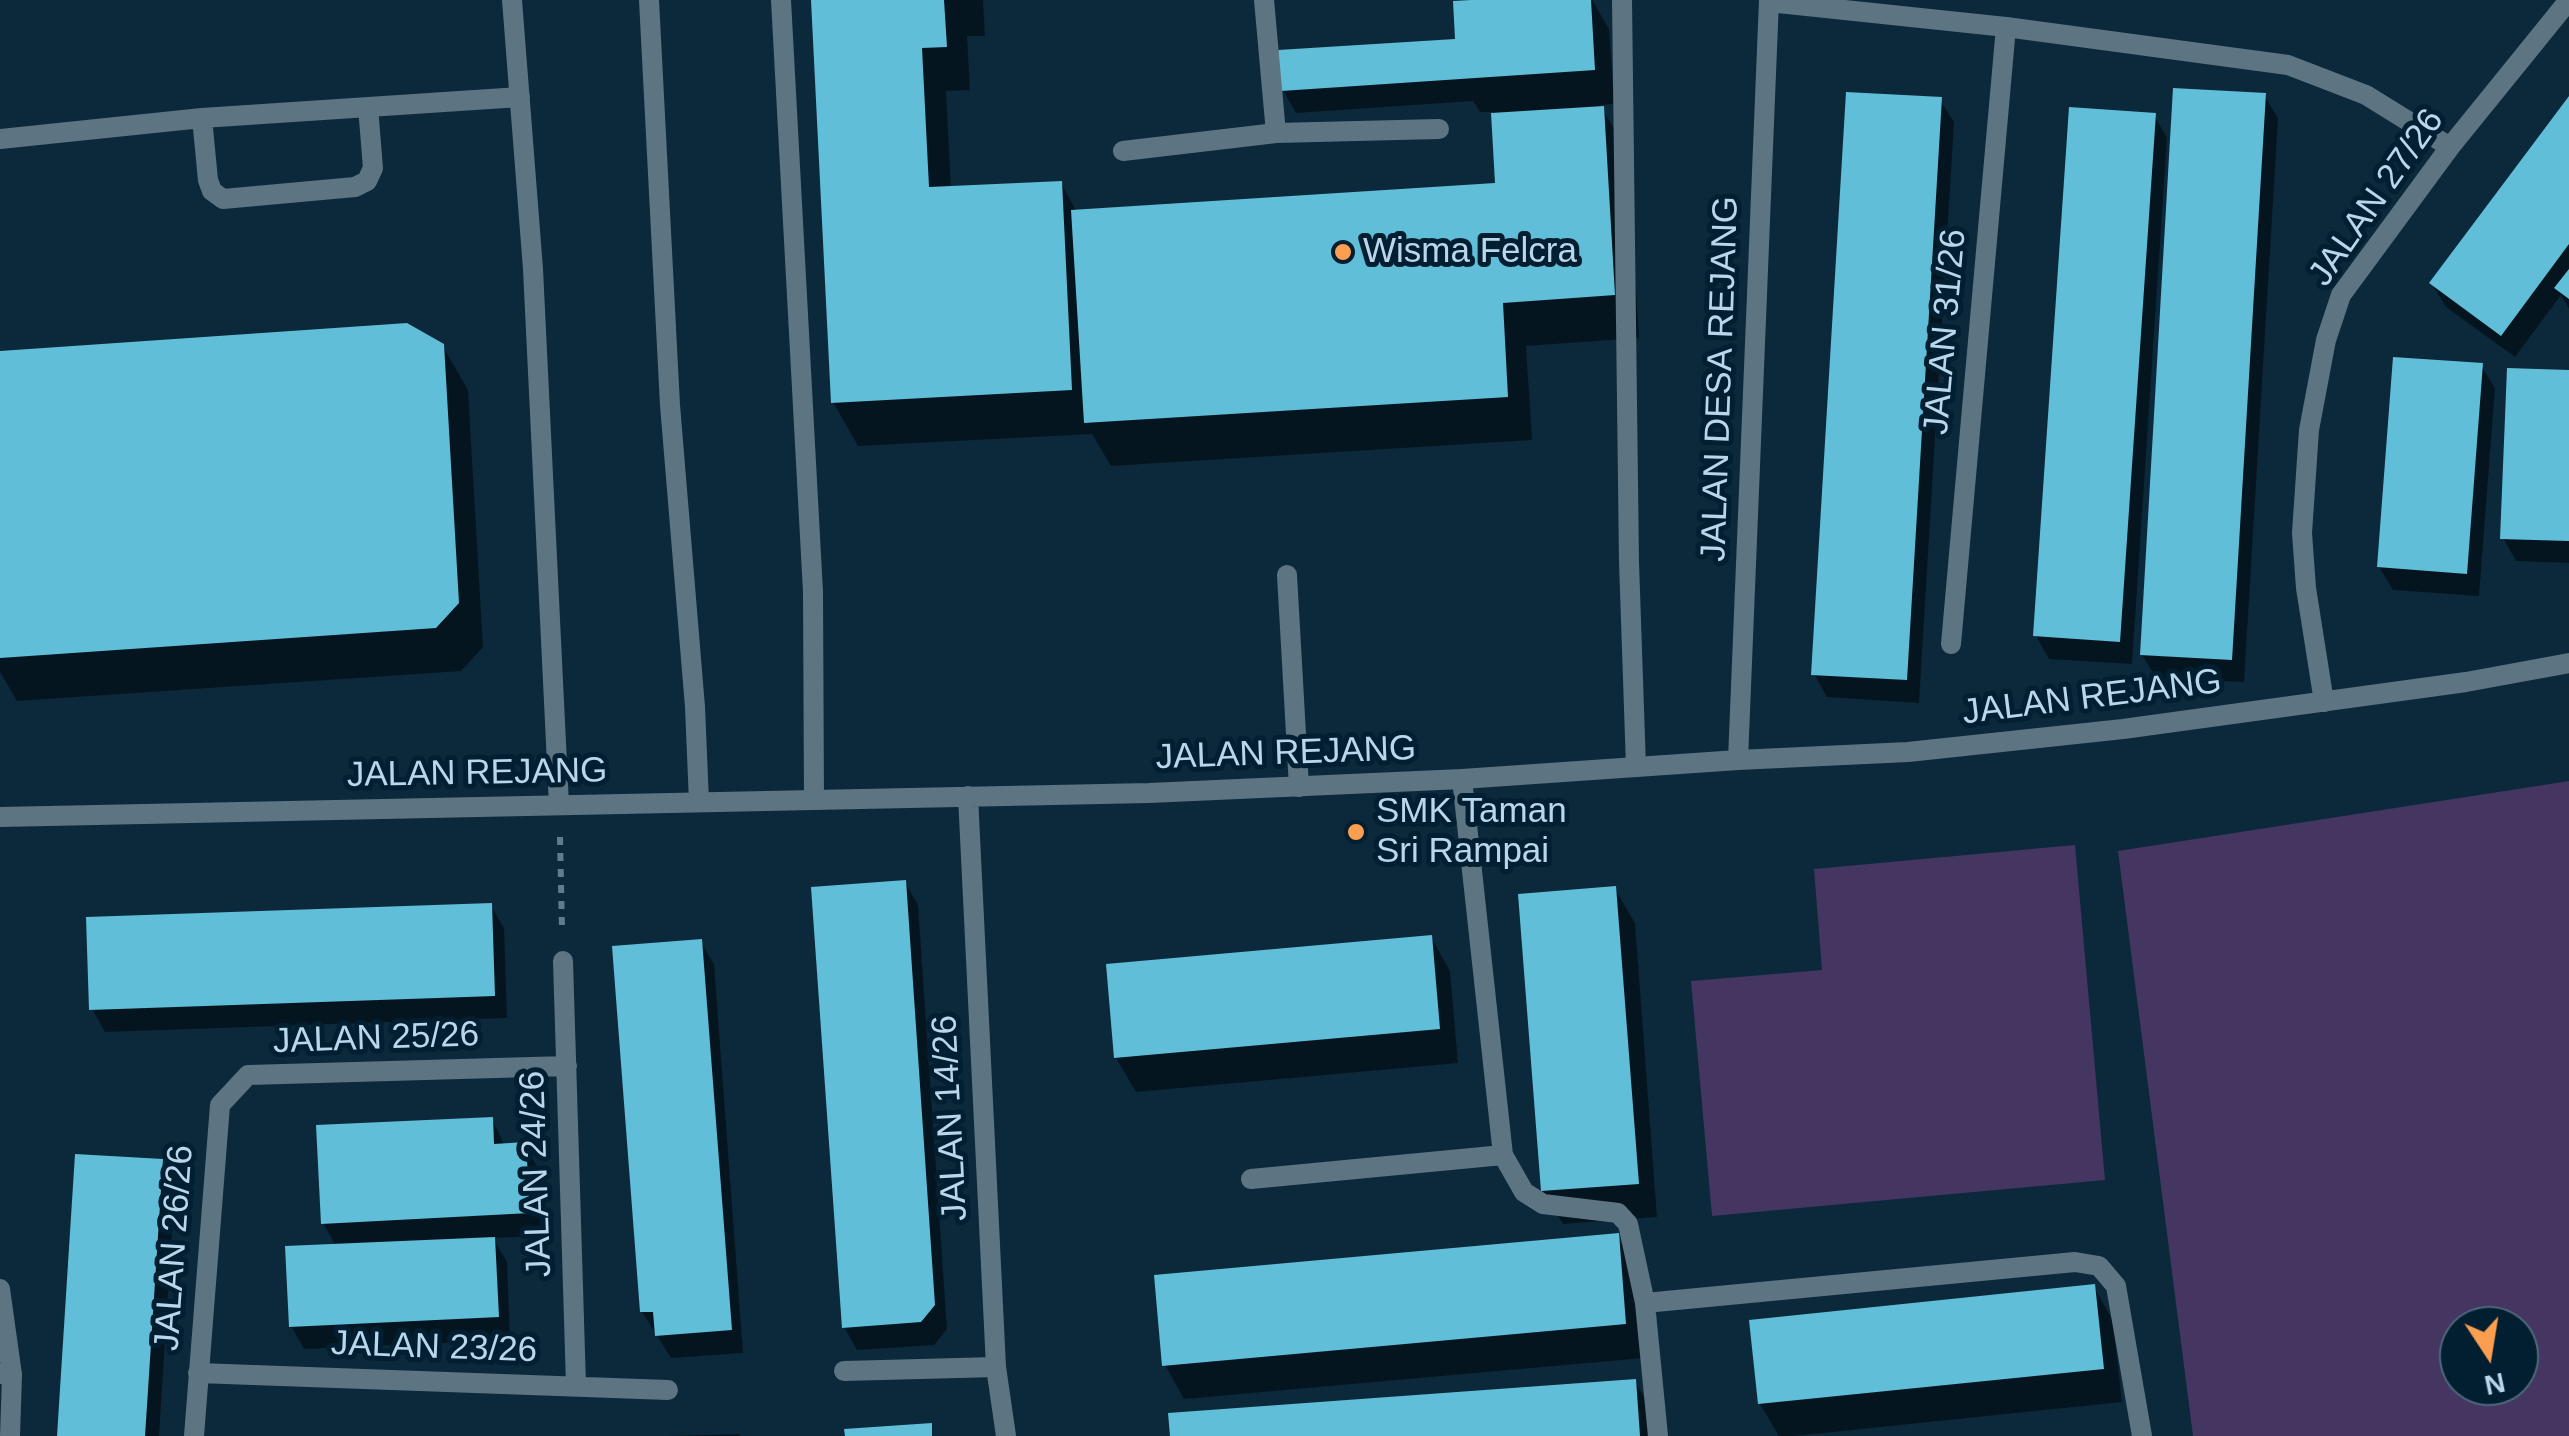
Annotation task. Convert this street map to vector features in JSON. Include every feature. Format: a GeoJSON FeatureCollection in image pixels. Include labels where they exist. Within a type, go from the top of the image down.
{"type":"FeatureCollection","features":[{"type":"Feature","properties":{"kind":"street"},"geometry":{"type":"LineString","coordinates":[[512,0],[533,268],[559,805]]}},
{"type":"Feature","properties":{"kind":"street"},"geometry":{"type":"LineString","coordinates":[[649,0],[670,406],[699,802]]}},
{"type":"Feature","properties":{"kind":"street"},"geometry":{"type":"LineString","coordinates":[[781,0],[813,592],[814,800]]}},
{"type":"Feature","properties":{"kind":"street"},"geometry":{"type":"LineString","coordinates":[[1264,0],[1276,133]]}},
{"type":"Feature","properties":{"kind":"street"},"geometry":{"type":"LineString","coordinates":[[1622,0],[1629,562],[1636,768]]}},
{"type":"Feature","properties":{"kind":"street","name":"JALAN 27/26"},"geometry":{"type":"LineString","coordinates":[[2324,702],[2306,588],[2302,532],[2309,430],[2326,340],[2340,295],[2450,147],[2569,0]]}},
{"type":"Feature","properties":{"kind":"street"},"geometry":{"type":"LineString","coordinates":[[1769,1],[2288,64],[2366,95],[2450,147]]}},
{"type":"Feature","properties":{"kind":"street","name":"JALAN DESA REJANG"},"geometry":{"type":"LineString","coordinates":[[1738,760],[1769,1]]}},
{"type":"Feature","properties":{"kind":"street","name":"JALAN 31/26"},"geometry":{"type":"LineString","coordinates":[[1951,644],[2006,27]]}},
{"type":"Feature","properties":{"kind":"street"},"geometry":{"type":"LineString","coordinates":[[0,139],[202,118],[520,97]]}},
{"type":"Feature","properties":{"kind":"street"},"geometry":{"type":"LineString","coordinates":[[202,118],[208,180],[212,191],[224,198],[355,187],[367,180],[374,168],[368,107]]}},
{"type":"Feature","properties":{"kind":"street"},"geometry":{"type":"LineString","coordinates":[[1124,151],[1276,133],[1439,129]]}},
{"type":"Feature","properties":{"kind":"street"},"geometry":{"type":"LineString","coordinates":[[1286,574],[1299,787]]}},
{"type":"Feature","properties":{"kind":"street","name":"JALAN REJANG"},"geometry":{"type":"LineString","coordinates":[[0,817],[968,796],[1462,779],[1908,752],[2123,729],[2569,664]]}},
{"type":"Feature","properties":{"kind":"street"},"geometry":{"type":"LineString","coordinates":[[1462,779],[1503,1155],[1524,1192],[1543,1204],[1618,1213],[1628,1224],[1644,1303],[1658,1436]]}},
{"type":"Feature","properties":{"kind":"street","name":"JALAN 14/26"},"geometry":{"type":"LineString","coordinates":[[968,796],[996,1367],[1006,1436]]}},
{"type":"Feature","properties":{"kind":"street","name":"JALAN 24/26"},"geometry":{"type":"LineString","coordinates":[[563,960],[576,1385]]}},
{"type":"Feature","properties":{"kind":"street","name":"JALAN 25/26"},"geometry":{"type":"LineString","coordinates":[[248,1075],[566,1066]]}},
{"type":"Feature","properties":{"kind":"street","name":"JALAN 26/26"},"geometry":{"type":"LineString","coordinates":[[194,1436],[220,1105],[248,1075]]}},
{"type":"Feature","properties":{"kind":"street"},"geometry":{"type":"LineString","coordinates":[[1251,1180],[1503,1155]]}},
{"type":"Feature","properties":{"kind":"street"},"geometry":{"type":"LineString","coordinates":[[1644,1303],[2075,1262],[2099,1266],[2116,1286],[2142,1436]]}},
{"type":"Feature","properties":{"kind":"street"},"geometry":{"type":"LineString","coordinates":[[0,1289],[10,1436]]}},
{"type":"Feature","properties":{"kind":"street"},"geometry":{"type":"LineString","coordinates":[[844,1371],[996,1367]]}},
{"type":"Feature","properties":{"kind":"street","name":"JALAN 23/26"},"geometry":{"type":"LineString","coordinates":[[198,1373],[668,1390]]}},
{"type":"Feature","properties":{"kind":"path"},"geometry":{"type":"LineString","coordinates":[[559,805],[563,960]]}},
{"type":"Feature","properties":{"kind":"shaded area"},"geometry":{"type":"Polygon","coordinates":[[[2569,781],[2569,1436],[2193,1436],[2118,851],[2569,781]]]}},
{"type":"Feature","properties":{"kind":"shaded area"},"geometry":{"type":"Polygon","coordinates":[[[2075,845],[2105,1180],[1712,1216],[1691,981],[1822,970],[1814,869],[2075,845]]]}},
{"type":"Feature","properties":{"kind":"building"},"geometry":{"type":"Polygon","coordinates":[[[811,0],[944,0],[947,47],[922,48],[929,187],[1062,181],[1072,390],[831,403],[811,0]]]}},
{"type":"Feature","properties":{"kind":"building"},"geometry":{"type":"Polygon","coordinates":[[[1591,0],[1595,70],[1281,91],[1278,50],[1455,39],[1453,1],[1591,0]]]}},
{"type":"Feature","properties":{"kind":"building"},"geometry":{"type":"Polygon","coordinates":[[[2173,88],[2266,93],[2232,660],[2140,655],[2173,88]]]}},
{"type":"Feature","properties":{"kind":"building"},"geometry":{"type":"Polygon","coordinates":[[[1846,92],[1942,97],[1907,680],[1811,675],[1846,92]]]}},
{"type":"Feature","properties":{"kind":"building"},"geometry":{"type":"Polygon","coordinates":[[[2569,96],[2569,244],[2501,336],[2429,283],[2569,96]]]}},
{"type":"Feature","properties":{"kind":"building","name":"Wisma Felcra"},"geometry":{"type":"Polygon","coordinates":[[[1604,106],[1615,295],[1503,303],[1508,397],[1084,423],[1071,210],[1495,183],[1491,113],[1604,106]]]}},
{"type":"Feature","properties":{"kind":"building"},"geometry":{"type":"Polygon","coordinates":[[[2069,107],[2156,113],[2120,642],[2033,636],[2069,107]]]}},
{"type":"Feature","properties":{"kind":"building"},"geometry":{"type":"Polygon","coordinates":[[[2569,269],[2569,299],[2554,288],[2569,269]]]}},
{"type":"Feature","properties":{"kind":"building"},"geometry":{"type":"Polygon","coordinates":[[[407,323],[444,344],[459,603],[436,628],[0,658],[0,351],[407,323]]]}},
{"type":"Feature","properties":{"kind":"building"},"geometry":{"type":"Polygon","coordinates":[[[2393,357],[2483,363],[2467,574],[2377,567],[2393,357]]]}},
{"type":"Feature","properties":{"kind":"building"},"geometry":{"type":"Polygon","coordinates":[[[2507,368],[2569,370],[2569,541],[2500,539],[2507,368]]]}},
{"type":"Feature","properties":{"kind":"building"},"geometry":{"type":"Polygon","coordinates":[[[906,880],[935,1305],[921,1322],[842,1328],[811,887],[906,880]]]}},
{"type":"Feature","properties":{"kind":"building"},"geometry":{"type":"Polygon","coordinates":[[[1616,886],[1639,1184],[1541,1191],[1518,894],[1616,886]]]}},
{"type":"Feature","properties":{"kind":"building"},"geometry":{"type":"Polygon","coordinates":[[[492,903],[495,996],[89,1010],[86,917],[492,903]]]}},
{"type":"Feature","properties":{"kind":"building"},"geometry":{"type":"Polygon","coordinates":[[[1432,935],[1440,1029],[1114,1058],[1106,964],[1432,935]]]}},
{"type":"Feature","properties":{"kind":"building"},"geometry":{"type":"Polygon","coordinates":[[[702,939],[732,1330],[655,1336],[653,1312],[640,1312],[612,946],[702,939]]]}},
{"type":"Feature","properties":{"kind":"building"},"geometry":{"type":"Polygon","coordinates":[[[493,1117],[494,1144],[526,1142],[530,1213],[321,1224],[316,1125],[493,1117]]]}},
{"type":"Feature","properties":{"kind":"building"},"geometry":{"type":"Polygon","coordinates":[[[75,1154],[163,1159],[145,1436],[57,1436],[75,1154]]]}},
{"type":"Feature","properties":{"kind":"building"},"geometry":{"type":"Polygon","coordinates":[[[1619,1233],[1626,1324],[1162,1366],[1154,1275],[1619,1233]]]}},
{"type":"Feature","properties":{"kind":"building"},"geometry":{"type":"Polygon","coordinates":[[[495,1237],[499,1317],[289,1327],[285,1246],[495,1237]]]}},
{"type":"Feature","properties":{"kind":"building"},"geometry":{"type":"Polygon","coordinates":[[[2095,1284],[2104,1369],[1758,1404],[1749,1320],[2095,1284]]]}},
{"type":"Feature","properties":{"kind":"building"},"geometry":{"type":"Polygon","coordinates":[[[1636,1379],[1640,1436],[1170,1436],[1168,1413],[1636,1379]]]}},
{"type":"Feature","properties":{"kind":"building"},"geometry":{"type":"Polygon","coordinates":[[[932,1423],[932,1436],[845,1436],[844,1429],[932,1423]]]}},
{"type":"Feature","properties":{"kind":"place","name":"Wisma Felcra"},"geometry":{"type":"Point","coordinates":[1343,252]}},
{"type":"Feature","properties":{"kind":"place","name":"SMK Taman Sri Rampai"},"geometry":{"type":"Point","coordinates":[1356,832]}}]}
